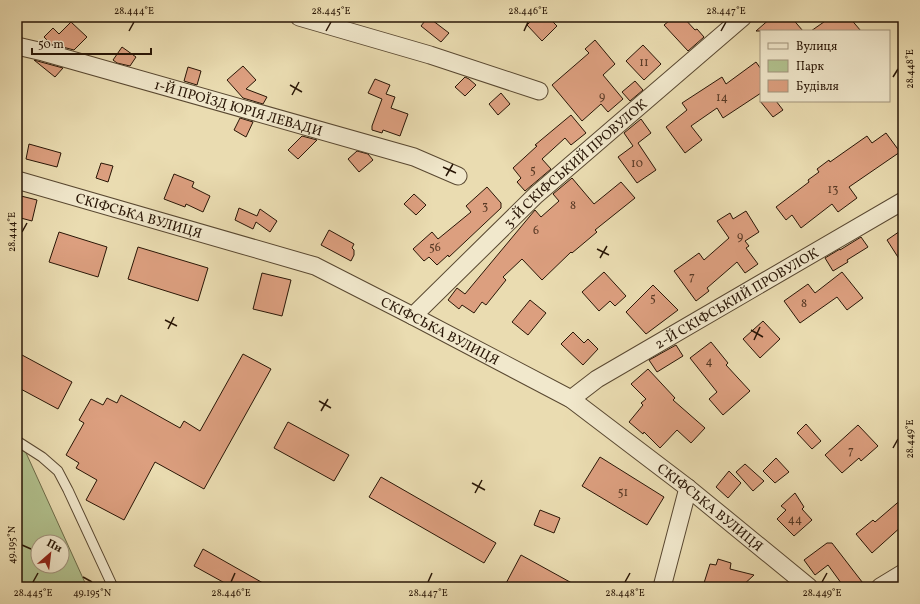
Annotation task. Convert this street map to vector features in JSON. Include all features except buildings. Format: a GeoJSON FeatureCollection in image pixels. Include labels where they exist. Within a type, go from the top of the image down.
{"type":"FeatureCollection","features":[{"type":"Feature","properties":{"kind":"street"},"geometry":{"type":"LineString","coordinates":[[299,17],[430,55],[539,91]]}},
{"type":"Feature","properties":{"kind":"street","name":"3-Й СКІФСЬКИЙ ПРОВУЛОК"},"geometry":{"type":"LineString","coordinates":[[413,316],[536,195],[743,17]]}},
{"type":"Feature","properties":{"kind":"street","name":"1-Й ПРОЇЗД ЮРІЯ ЛЕВАДИ"},"geometry":{"type":"LineString","coordinates":[[17,46],[43,52],[414,157],[458,176]]}},
{"type":"Feature","properties":{"kind":"street","name":"СКІФСЬКА ВУЛИЦЯ"},"geometry":{"type":"LineString","coordinates":[[17,180],[315,266],[413,316],[571,399],[688,488],[809,587]]}},
{"type":"Feature","properties":{"kind":"street","name":"2-Й СКІФСЬКИЙ ПРОВУЛОК"},"geometry":{"type":"LineString","coordinates":[[571,399],[597,379],[903,201]]}},
{"type":"Feature","properties":{"kind":"street"},"geometry":{"type":"LineString","coordinates":[[662,587],[688,488]]}},
{"type":"Feature","properties":{"kind":"street"},"geometry":{"type":"LineString","coordinates":[[880,587],[903,573]]}},
{"type":"Feature","properties":{"kind":"lane"},"geometry":{"type":"LineString","coordinates":[[17,441],[42,457],[58,471],[113,587]]}},
{"type":"Feature","properties":{"kind":"green space"},"geometry":{"type":"Polygon","coordinates":[[[17,441],[22,444],[63,534],[30,534],[30,574],[70,574],[70,550],[87,587],[17,587],[17,441]]]}}]}
